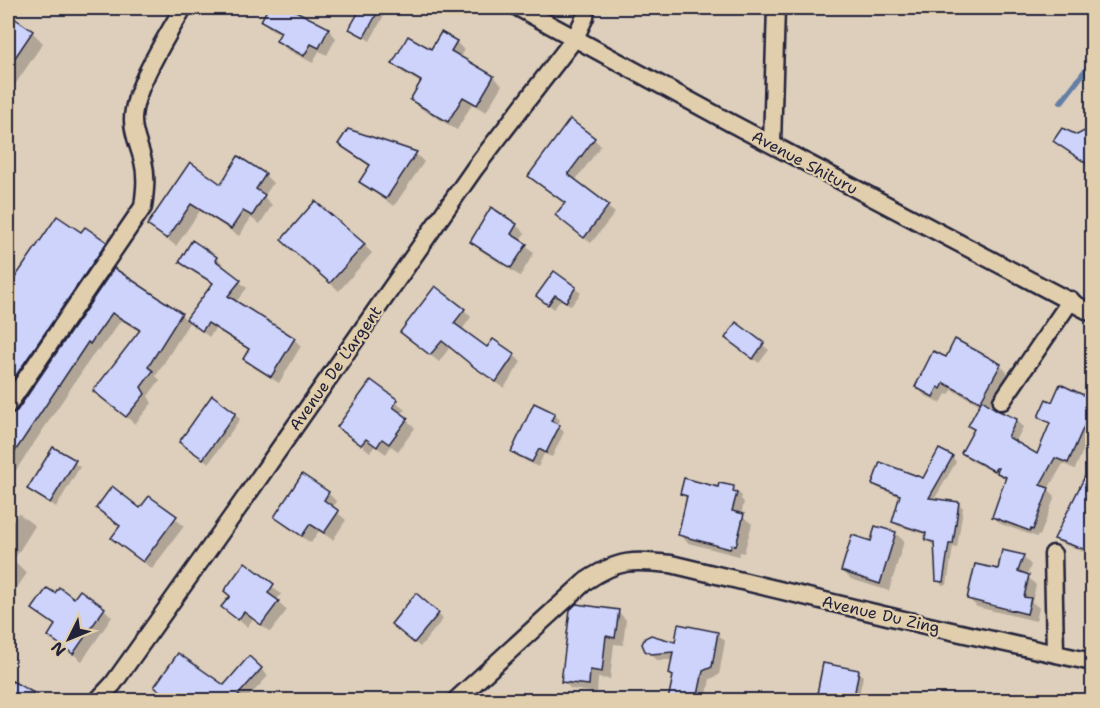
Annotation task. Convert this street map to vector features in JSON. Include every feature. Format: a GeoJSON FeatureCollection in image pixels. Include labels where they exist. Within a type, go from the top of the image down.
{"type":"FeatureCollection","features":[{"type":"Feature","properties":{"kind":"street"},"geometry":{"type":"LineString","coordinates":[[8,405],[142,207],[146,185],[144,163],[132,121],[136,100],[153,62],[183,8]]}},
{"type":"Feature","properties":{"kind":"street","name":"Avenue Shituru"},"geometry":{"type":"LineString","coordinates":[[519,8],[883,204],[1071,300],[1092,313]]}},
{"type":"Feature","properties":{"kind":"street","name":"Avenue De L'argent"},"geometry":{"type":"LineString","coordinates":[[98,700],[113,684],[236,511],[475,168],[575,39],[585,17],[586,8]]}},
{"type":"Feature","properties":{"kind":"street"},"geometry":{"type":"LineString","coordinates":[[772,143],[776,8]]}},
{"type":"Feature","properties":{"kind":"street"},"geometry":{"type":"LineString","coordinates":[[1002,401],[1071,300]]}},
{"type":"Feature","properties":{"kind":"street"},"geometry":{"type":"LineString","coordinates":[[1053,554],[1055,653]]}},
{"type":"Feature","properties":{"kind":"street","name":"Avenue Du Zing"},"geometry":{"type":"LineString","coordinates":[[456,700],[586,581],[605,568],[620,562],[646,561],[671,564],[929,626],[1092,662]]}},
{"type":"Feature","properties":{"kind":"building"},"geometry":{"type":"Polygon","coordinates":[[[268,8],[290,8],[329,28],[319,48],[311,44],[304,56],[276,41],[281,32],[261,21],[268,8]]]}},
{"type":"Feature","properties":{"kind":"building"},"geometry":{"type":"Polygon","coordinates":[[[361,8],[380,8],[364,37],[349,29],[361,8]]]}},
{"type":"Feature","properties":{"kind":"building"},"geometry":{"type":"Polygon","coordinates":[[[8,14],[33,31],[8,68],[8,14]]]}},
{"type":"Feature","properties":{"kind":"building"},"geometry":{"type":"Polygon","coordinates":[[[441,32],[457,41],[451,51],[494,76],[477,105],[463,97],[448,122],[410,100],[421,81],[392,64],[408,36],[431,49],[441,32]]]}},
{"type":"Feature","properties":{"kind":"building"},"geometry":{"type":"Polygon","coordinates":[[[570,119],[595,138],[568,174],[609,205],[584,238],[555,215],[565,203],[528,176],[570,119]]]}},
{"type":"Feature","properties":{"kind":"building"},"geometry":{"type":"Polygon","coordinates":[[[1092,127],[1092,167],[1053,141],[1062,128],[1077,135],[1092,127]]]}},
{"type":"Feature","properties":{"kind":"building"},"geometry":{"type":"Polygon","coordinates":[[[348,129],[417,152],[386,199],[359,182],[370,165],[338,144],[348,129]]]}},
{"type":"Feature","properties":{"kind":"building"},"geometry":{"type":"Polygon","coordinates":[[[238,156],[266,174],[256,189],[265,195],[252,216],[243,211],[231,229],[191,204],[167,239],[147,225],[190,162],[221,184],[238,156]]]}},
{"type":"Feature","properties":{"kind":"building"},"geometry":{"type":"Polygon","coordinates":[[[315,201],[365,244],[330,283],[281,240],[315,201]]]}},
{"type":"Feature","properties":{"kind":"building"},"geometry":{"type":"Polygon","coordinates":[[[491,207],[517,224],[511,234],[527,244],[511,268],[470,242],[491,207]]]}},
{"type":"Feature","properties":{"kind":"building"},"geometry":{"type":"Polygon","coordinates":[[[57,216],[81,232],[85,227],[107,242],[8,387],[8,288],[57,216]]]}},
{"type":"Feature","properties":{"kind":"building"},"geometry":{"type":"Polygon","coordinates":[[[192,240],[217,257],[215,260],[241,280],[228,296],[295,338],[271,377],[243,359],[249,349],[208,323],[202,331],[186,319],[213,283],[179,262],[192,240]]]}},
{"type":"Feature","properties":{"kind":"building"},"geometry":{"type":"Polygon","coordinates":[[[114,268],[182,313],[148,367],[153,371],[141,387],[145,394],[126,417],[93,391],[140,330],[112,313],[90,344],[88,342],[8,462],[8,415],[17,411],[114,268]]]}},
{"type":"Feature","properties":{"kind":"building"},"geometry":{"type":"Polygon","coordinates":[[[554,271],[576,287],[566,302],[555,295],[548,305],[536,296],[554,271]]]}},
{"type":"Feature","properties":{"kind":"building"},"geometry":{"type":"Polygon","coordinates":[[[435,286],[465,309],[454,323],[487,347],[493,339],[515,354],[496,382],[442,341],[430,355],[400,332],[435,286]]]}},
{"type":"Feature","properties":{"kind":"building"},"geometry":{"type":"Polygon","coordinates":[[[736,322],[764,343],[753,359],[725,338],[736,322]]]}},
{"type":"Feature","properties":{"kind":"building"},"geometry":{"type":"Polygon","coordinates":[[[955,339],[1001,364],[980,402],[944,383],[941,389],[938,387],[933,397],[915,387],[933,351],[946,357],[955,339]]]}},
{"type":"Feature","properties":{"kind":"building"},"geometry":{"type":"Polygon","coordinates":[[[371,380],[398,400],[393,407],[408,418],[389,444],[382,439],[377,447],[366,439],[361,445],[337,427],[371,380]]]}},
{"type":"Feature","properties":{"kind":"building"},"geometry":{"type":"Polygon","coordinates":[[[1060,384],[1092,399],[1092,408],[1068,463],[1055,458],[1040,485],[1049,488],[1033,530],[1030,531],[992,517],[1006,477],[997,473],[998,468],[994,471],[961,453],[974,429],[968,426],[982,400],[1017,419],[1008,437],[1037,454],[1050,423],[1038,417],[1046,399],[1052,402],[1060,384]]]}},
{"type":"Feature","properties":{"kind":"building"},"geometry":{"type":"Polygon","coordinates":[[[212,395],[236,413],[203,459],[179,442],[212,395]]]}},
{"type":"Feature","properties":{"kind":"building"},"geometry":{"type":"Polygon","coordinates":[[[534,403],[555,413],[551,421],[560,425],[546,453],[539,449],[532,462],[511,452],[534,403]]]}},
{"type":"Feature","properties":{"kind":"building"},"geometry":{"type":"Polygon","coordinates":[[[53,447],[76,460],[50,503],[27,489],[53,447]]]}},
{"type":"Feature","properties":{"kind":"building"},"geometry":{"type":"Polygon","coordinates":[[[939,449],[953,456],[929,498],[959,502],[953,544],[949,544],[943,582],[936,581],[934,542],[925,540],[926,533],[892,522],[900,495],[872,484],[880,462],[923,478],[939,449]]]}},
{"type":"Feature","properties":{"kind":"building"},"geometry":{"type":"Polygon","coordinates":[[[1092,462],[1092,552],[1054,539],[1092,462]]]}},
{"type":"Feature","properties":{"kind":"building"},"geometry":{"type":"Polygon","coordinates":[[[302,474],[329,492],[324,500],[339,511],[324,533],[310,524],[302,536],[274,517],[302,474]]]}},
{"type":"Feature","properties":{"kind":"building"},"geometry":{"type":"Polygon","coordinates":[[[684,478],[718,487],[719,483],[734,486],[733,492],[737,493],[732,511],[744,514],[736,546],[732,545],[730,549],[678,535],[687,496],[680,494],[684,478]]]}},
{"type":"Feature","properties":{"kind":"building"},"geometry":{"type":"Polygon","coordinates":[[[112,486],[140,508],[149,496],[177,516],[143,562],[111,538],[120,526],[96,508],[112,486]]]}},
{"type":"Feature","properties":{"kind":"building"},"geometry":{"type":"Polygon","coordinates":[[[875,526],[896,532],[880,584],[841,571],[852,535],[871,541],[875,526]]]}},
{"type":"Feature","properties":{"kind":"building"},"geometry":{"type":"Polygon","coordinates":[[[1002,550],[1024,555],[1018,571],[1029,575],[1024,597],[1031,598],[1027,614],[967,599],[975,564],[998,569],[1002,550]]]}},
{"type":"Feature","properties":{"kind":"building"},"geometry":{"type":"Polygon","coordinates":[[[245,562],[274,584],[268,593],[279,601],[261,625],[244,612],[238,620],[221,607],[230,596],[224,591],[245,562]]]}},
{"type":"Feature","properties":{"kind":"building"},"geometry":{"type":"Polygon","coordinates":[[[59,587],[74,598],[80,590],[105,608],[73,654],[48,636],[55,625],[32,609],[47,588],[55,593],[59,587]]]}},
{"type":"Feature","properties":{"kind":"building"},"geometry":{"type":"Polygon","coordinates":[[[416,593],[439,613],[414,643],[391,624],[416,593]]]}},
{"type":"Feature","properties":{"kind":"building"},"geometry":{"type":"Polygon","coordinates":[[[576,604],[619,610],[615,638],[606,636],[602,672],[590,670],[589,685],[561,682],[570,610],[576,604]]]}},
{"type":"Feature","properties":{"kind":"building"},"geometry":{"type":"Polygon","coordinates":[[[678,624],[718,632],[712,667],[703,671],[697,700],[668,700],[673,676],[669,674],[673,652],[651,654],[645,651],[642,644],[645,638],[651,635],[675,642],[678,624]]]}},
{"type":"Feature","properties":{"kind":"building"},"geometry":{"type":"Polygon","coordinates":[[[178,653],[224,685],[249,656],[262,668],[238,695],[245,700],[173,700],[154,687],[178,653]]]}},
{"type":"Feature","properties":{"kind":"building"},"geometry":{"type":"Polygon","coordinates":[[[823,663],[859,670],[854,697],[846,695],[845,700],[816,699],[823,663]]]}},
{"type":"Feature","properties":{"kind":"building"},"geometry":{"type":"Polygon","coordinates":[[[12,681],[47,700],[8,700],[8,690],[12,681]]]}},
{"type":"Feature","properties":{"kind":"waterway"},"geometry":{"type":"LineString","coordinates":[[1061,102],[1092,62]]}}]}
